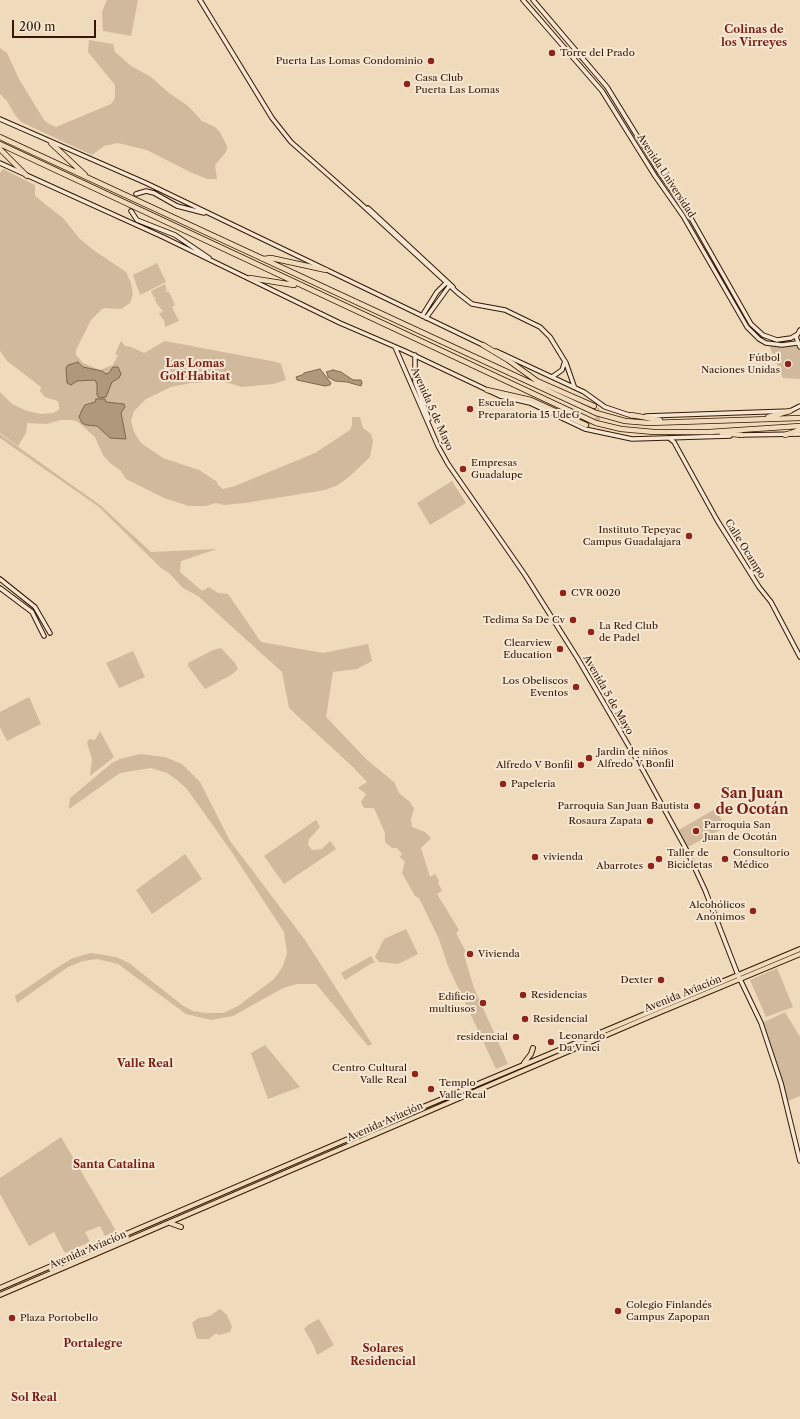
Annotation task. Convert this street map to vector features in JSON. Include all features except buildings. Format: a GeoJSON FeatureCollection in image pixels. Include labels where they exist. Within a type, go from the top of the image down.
{"type":"FeatureCollection","features":[{"type":"Feature","properties":{"kind":"highway"},"geometry":{"type":"LineString","coordinates":[[0,137],[591,411],[626,421],[649,423],[800,418]]}},
{"type":"Feature","properties":{"kind":"highway"},"geometry":{"type":"LineString","coordinates":[[51,142],[87,178]]}},
{"type":"Feature","properties":{"kind":"highway"},"geometry":{"type":"LineString","coordinates":[[0,144],[596,423],[636,431],[709,432],[742,435]]}},
{"type":"Feature","properties":{"kind":"highway"},"geometry":{"type":"LineString","coordinates":[[0,149],[27,176]]}},
{"type":"Feature","properties":{"kind":"highway"},"geometry":{"type":"LineString","coordinates":[[263,259],[271,258],[326,270]]}},
{"type":"Feature","properties":{"kind":"highway"},"geometry":{"type":"LineString","coordinates":[[250,278],[300,285]]}},
{"type":"Feature","properties":{"kind":"highway"},"geometry":{"type":"LineString","coordinates":[[483,345],[537,380],[594,406]]}},
{"type":"Feature","properties":{"kind":"highway"},"geometry":{"type":"LineString","coordinates":[[487,390],[532,400],[586,425]]}},
{"type":"Feature","properties":{"kind":"highway"},"geometry":{"type":"LineString","coordinates":[[759,419],[790,411]]}},
{"type":"Feature","properties":{"kind":"highway"},"geometry":{"type":"LineString","coordinates":[[631,416],[676,422]]}},
{"type":"Feature","properties":{"kind":"highway"},"geometry":{"type":"LineString","coordinates":[[709,432],[800,426]]}},
{"type":"Feature","properties":{"kind":"highway"},"geometry":{"type":"LineString","coordinates":[[785,435],[800,430]]}},
{"type":"Feature","properties":{"kind":"main road"},"geometry":{"type":"LineString","coordinates":[[200,0],[280,130],[313,163],[378,218],[459,294],[472,304],[504,310],[540,327],[550,337],[565,361],[574,387]]}},
{"type":"Feature","properties":{"kind":"main road","name":"Avenida Universidad"},"geometry":{"type":"LineString","coordinates":[[523,0],[602,91],[655,176],[683,216],[747,328],[766,343],[782,345],[797,343]]}},
{"type":"Feature","properties":{"kind":"main road","name":"Avenida Universidad"},"geometry":{"type":"LineString","coordinates":[[533,0],[607,87],[660,173],[688,214],[751,324],[763,335],[777,340],[791,338],[796,335]]}},
{"type":"Feature","properties":{"kind":"main road"},"geometry":{"type":"LineString","coordinates":[[0,119],[146,183],[424,317],[574,387],[605,407],[631,416],[790,411],[800,406]]}},
{"type":"Feature","properties":{"kind":"main road"},"geometry":{"type":"LineString","coordinates":[[0,163],[250,278],[340,323],[415,355],[500,396],[530,404],[585,429],[632,439],[800,434]]}},
{"type":"Feature","properties":{"kind":"main road"},"geometry":{"type":"LineString","coordinates":[[136,194],[150,191],[177,206],[208,214]]}},
{"type":"Feature","properties":{"kind":"main road"},"geometry":{"type":"LineString","coordinates":[[131,211],[137,220],[175,235],[212,261]]}},
{"type":"Feature","properties":{"kind":"main road"},"geometry":{"type":"LineString","coordinates":[[424,317],[439,293],[448,283]]}},
{"type":"Feature","properties":{"kind":"main road"},"geometry":{"type":"LineString","coordinates":[[800,330],[796,335],[797,343],[800,347]]}},
{"type":"Feature","properties":{"kind":"main road","name":"Avenida 5 de Mayo"},"geometry":{"type":"LineString","coordinates":[[395,347],[438,446],[452,470],[525,576],[578,659],[644,772],[686,849],[705,890],[740,980],[760,1023],[781,1083],[800,1161]]}},
{"type":"Feature","properties":{"kind":"main road","name":"Avenida 5 de Mayo"},"geometry":{"type":"LineString","coordinates":[[415,355],[416,382],[421,400],[457,476]]}},
{"type":"Feature","properties":{"kind":"main road"},"geometry":{"type":"LineString","coordinates":[[552,377],[562,370],[565,361]]}},
{"type":"Feature","properties":{"kind":"main road"},"geometry":{"type":"LineString","coordinates":[[677,449],[676,442],[680,437]]}},
{"type":"Feature","properties":{"kind":"main road","name":"Calle Ocampo"},"geometry":{"type":"LineString","coordinates":[[670,438],[674,442],[717,520],[759,588],[771,602],[800,657]]}},
{"type":"Feature","properties":{"kind":"main road"},"geometry":{"type":"LineString","coordinates":[[0,579],[29,600],[43,619],[49,632],[43,634],[38,622],[28,608],[0,588]]}},
{"type":"Feature","properties":{"kind":"main road"},"geometry":{"type":"LineString","coordinates":[[38,622],[43,619]]}},
{"type":"Feature","properties":{"kind":"main road","name":"Avenida Aviación"},"geometry":{"type":"LineString","coordinates":[[0,1288],[649,1011],[800,949]]}},
{"type":"Feature","properties":{"kind":"main road","name":"Avenida Aviación"},"geometry":{"type":"LineString","coordinates":[[0,1295],[651,1016],[800,954]]}},
{"type":"Feature","properties":{"kind":"main road"},"geometry":{"type":"LineString","coordinates":[[649,1011],[651,1016]]}},
{"type":"Feature","properties":{"kind":"main road"},"geometry":{"type":"LineString","coordinates":[[521,1066],[529,1058],[533,1048]]}},
{"type":"Feature","properties":{"kind":"main road"},"geometry":{"type":"LineString","coordinates":[[170,1223],[181,1226]]}},
{"type":"Feature","properties":{"kind":"main road"},"geometry":{"type":"LineString","coordinates":[[132,1232],[134,1238]]}},
{"type":"Feature","properties":{"kind":"shaded area"},"geometry":{"type":"Polygon","coordinates":[[[107,0],[138,0],[131,36],[103,31],[102,12],[107,0]]]}},
{"type":"Feature","properties":{"kind":"shaded area"},"geometry":{"type":"Polygon","coordinates":[[[89,40],[113,44],[115,52],[131,66],[151,77],[169,93],[188,106],[202,121],[215,127],[220,132],[227,146],[226,152],[215,165],[217,179],[207,179],[147,150],[118,143],[104,146],[92,155],[21,122],[7,101],[0,94],[0,48],[7,53],[19,79],[44,120],[56,127],[111,104],[115,98],[115,85],[88,52],[89,40]]]}},
{"type":"Feature","properties":{"kind":"shaded area"},"geometry":{"type":"Polygon","coordinates":[[[3,169],[35,185],[35,196],[64,219],[79,238],[92,249],[126,272],[131,283],[133,294],[130,303],[121,309],[105,308],[91,320],[76,350],[76,355],[83,363],[100,370],[113,365],[118,355],[115,354],[121,341],[125,346],[144,353],[165,341],[281,364],[286,380],[273,384],[242,387],[222,381],[191,383],[171,387],[146,399],[134,411],[131,421],[134,432],[141,443],[163,458],[199,470],[216,481],[223,489],[235,486],[315,453],[350,430],[352,425],[352,417],[360,417],[363,428],[371,434],[373,441],[370,457],[338,485],[325,490],[245,503],[224,505],[216,503],[206,506],[189,506],[164,498],[126,479],[121,471],[110,463],[103,455],[95,437],[78,422],[72,420],[60,420],[47,424],[27,423],[26,433],[18,446],[0,433],[0,392],[12,404],[27,411],[41,414],[53,413],[59,410],[58,401],[45,397],[40,391],[41,387],[7,361],[0,351],[0,173],[3,169]]]}},
{"type":"Feature","properties":{"kind":"shaded area"},"geometry":{"type":"Polygon","coordinates":[[[157,263],[166,282],[140,295],[133,275],[157,263]]]}},
{"type":"Feature","properties":{"kind":"shaded area"},"geometry":{"type":"Polygon","coordinates":[[[165,284],[167,291],[165,292],[169,292],[175,305],[172,307],[179,321],[165,327],[164,320],[159,314],[163,311],[157,304],[155,300],[156,297],[154,298],[151,291],[165,284]]]}},
{"type":"Feature","properties":{"kind":"shaded area","name":"Fútbol Naciones Unidas"},"geometry":{"type":"Polygon","coordinates":[[[769,345],[781,347],[795,345],[800,350],[800,379],[783,378],[769,345]]]}},
{"type":"Feature","properties":{"kind":"shaded area"},"geometry":{"type":"Polygon","coordinates":[[[78,362],[83,367],[102,371],[106,374],[109,373],[113,367],[118,367],[121,374],[119,378],[112,382],[106,397],[99,398],[97,395],[97,384],[95,380],[77,381],[71,385],[67,383],[66,368],[68,365],[78,362]]]}},
{"type":"Feature","properties":{"kind":"shaded area"},"geometry":{"type":"Polygon","coordinates":[[[320,369],[331,383],[330,385],[325,386],[297,380],[296,377],[304,373],[320,369]]]}},
{"type":"Feature","properties":{"kind":"shaded area"},"geometry":{"type":"Polygon","coordinates":[[[333,370],[341,372],[353,380],[361,380],[361,386],[347,382],[335,381],[328,377],[326,372],[333,370]]]}},
{"type":"Feature","properties":{"kind":"shaded area"},"geometry":{"type":"Polygon","coordinates":[[[96,399],[105,399],[106,402],[124,404],[125,407],[121,413],[126,439],[110,438],[97,426],[82,423],[79,417],[82,410],[85,405],[95,402],[96,399]]]}},
{"type":"Feature","properties":{"kind":"shaded area"},"geometry":{"type":"Polygon","coordinates":[[[0,434],[100,505],[151,552],[217,549],[181,561],[180,572],[202,591],[209,587],[218,593],[228,594],[261,642],[323,653],[368,644],[372,661],[357,669],[333,672],[326,717],[367,760],[394,782],[399,793],[410,802],[414,809],[411,819],[412,827],[425,832],[431,838],[421,848],[430,877],[435,874],[439,881],[438,883],[442,891],[437,894],[459,930],[456,933],[465,950],[464,955],[474,988],[508,1064],[496,1069],[448,966],[439,939],[419,898],[415,896],[402,873],[405,862],[400,857],[402,854],[397,848],[392,848],[385,842],[385,833],[374,808],[364,808],[361,802],[366,794],[358,788],[367,782],[354,768],[289,708],[282,672],[198,596],[183,588],[99,507],[0,438],[0,434]]]}},
{"type":"Feature","properties":{"kind":"shaded area"},"geometry":{"type":"Polygon","coordinates":[[[452,481],[466,503],[430,525],[417,503],[452,481]]]}},
{"type":"Feature","properties":{"kind":"shaded area"},"geometry":{"type":"Polygon","coordinates":[[[221,648],[235,663],[238,669],[231,675],[205,689],[188,666],[188,663],[213,650],[221,648]]]}},
{"type":"Feature","properties":{"kind":"shaded area"},"geometry":{"type":"Polygon","coordinates":[[[133,651],[145,677],[119,688],[106,663],[133,651]]]}},
{"type":"Feature","properties":{"kind":"shaded area"},"geometry":{"type":"Polygon","coordinates":[[[29,697],[41,724],[7,741],[0,727],[0,712],[29,697]]]}},
{"type":"Feature","properties":{"kind":"shaded area"},"geometry":{"type":"Polygon","coordinates":[[[100,731],[114,757],[90,776],[92,759],[87,743],[89,739],[95,740],[100,731]]]}},
{"type":"Feature","properties":{"kind":"shaded area"},"geometry":{"type":"Polygon","coordinates":[[[140,754],[165,757],[182,764],[200,782],[230,841],[305,940],[372,1044],[368,1046],[316,984],[297,984],[283,988],[233,1016],[211,1020],[186,1014],[118,964],[97,959],[83,961],[68,967],[17,1003],[15,996],[73,958],[91,953],[116,957],[129,963],[182,1005],[193,1011],[206,1013],[223,1013],[238,1006],[274,979],[283,966],[287,953],[284,932],[231,851],[187,789],[177,780],[167,773],[151,768],[120,773],[69,809],[70,798],[112,763],[120,759],[140,754]]]}},
{"type":"Feature","properties":{"kind":"shaded area"},"geometry":{"type":"Polygon","coordinates":[[[715,809],[726,827],[686,848],[677,831],[715,809]]]}},
{"type":"Feature","properties":{"kind":"shaded area"},"geometry":{"type":"Polygon","coordinates":[[[316,820],[320,827],[309,839],[308,845],[312,850],[322,849],[330,841],[336,849],[284,884],[264,856],[316,820]]]}},
{"type":"Feature","properties":{"kind":"shaded area"},"geometry":{"type":"Polygon","coordinates":[[[185,854],[202,879],[152,914],[136,890],[185,854]]]}},
{"type":"Feature","properties":{"kind":"shaded area"},"geometry":{"type":"Polygon","coordinates":[[[406,929],[418,954],[398,964],[379,962],[375,957],[384,939],[406,929]]]}},
{"type":"Feature","properties":{"kind":"shaded area"},"geometry":{"type":"Polygon","coordinates":[[[371,956],[375,963],[372,963],[345,980],[341,973],[371,956]]]}},
{"type":"Feature","properties":{"kind":"shaded area"},"geometry":{"type":"Polygon","coordinates":[[[777,968],[793,1007],[766,1017],[750,980],[777,968]]]}},
{"type":"Feature","properties":{"kind":"shaded area"},"geometry":{"type":"Polygon","coordinates":[[[785,1012],[800,1037],[800,1096],[788,1101],[762,1023],[785,1012]]]}},
{"type":"Feature","properties":{"kind":"shaded area"},"geometry":{"type":"Polygon","coordinates":[[[265,1045],[300,1087],[268,1099],[251,1053],[265,1045]]]}},
{"type":"Feature","properties":{"kind":"shaded area"},"geometry":{"type":"Polygon","coordinates":[[[61,1137],[116,1231],[105,1236],[100,1226],[85,1232],[90,1242],[65,1253],[54,1232],[29,1246],[0,1194],[0,1178],[61,1137]]]}},
{"type":"Feature","properties":{"kind":"shaded area"},"geometry":{"type":"Polygon","coordinates":[[[220,1309],[227,1315],[232,1327],[230,1332],[219,1335],[216,1333],[209,1339],[197,1339],[192,1323],[198,1318],[210,1316],[220,1309]]]}},
{"type":"Feature","properties":{"kind":"shaded area"},"geometry":{"type":"Polygon","coordinates":[[[319,1319],[334,1345],[317,1355],[314,1346],[304,1329],[319,1319]]]}},
{"type":"Feature","properties":{"kind":"tunnel"},"geometry":{"type":"LineString","coordinates":[[131,211],[130,205],[136,194]]}},
{"type":"Feature","properties":{"kind":"tunnel"},"geometry":{"type":"LineString","coordinates":[[586,425],[596,422],[598,418],[597,409],[594,406]]}},
{"type":"Feature","properties":{"kind":"place","name":"Torre del Prado"},"geometry":{"type":"Point","coordinates":[552,53]}},
{"type":"Feature","properties":{"kind":"place","name":"Puerta Las Lomas Condominio"},"geometry":{"type":"Point","coordinates":[431,61]}},
{"type":"Feature","properties":{"kind":"place","name":"Casa Club Puerta Las Lomas"},"geometry":{"type":"Point","coordinates":[407,84]}},
{"type":"Feature","properties":{"kind":"place","name":"Fútbol Naciones Unidas"},"geometry":{"type":"Point","coordinates":[788,364]}},
{"type":"Feature","properties":{"kind":"place","name":"Escuela Preparatoria 15 UdeG"},"geometry":{"type":"Point","coordinates":[470,409]}},
{"type":"Feature","properties":{"kind":"place","name":"Empresas Guadalupe"},"geometry":{"type":"Point","coordinates":[463,469]}},
{"type":"Feature","properties":{"kind":"place","name":"Instituto Tepeyac Campus Guadalajara"},"geometry":{"type":"Point","coordinates":[689,536]}},
{"type":"Feature","properties":{"kind":"place","name":"CVR 0020"},"geometry":{"type":"Point","coordinates":[563,593]}},
{"type":"Feature","properties":{"kind":"place","name":"Tedima Sa De Cv"},"geometry":{"type":"Point","coordinates":[573,620]}},
{"type":"Feature","properties":{"kind":"place","name":"La Red Club de Padel"},"geometry":{"type":"Point","coordinates":[591,632]}},
{"type":"Feature","properties":{"kind":"place","name":"Clearview Education"},"geometry":{"type":"Point","coordinates":[560,649]}},
{"type":"Feature","properties":{"kind":"place","name":"Los Obeliscos Eventos"},"geometry":{"type":"Point","coordinates":[576,687]}},
{"type":"Feature","properties":{"kind":"place","name":"Jardin de niños Alfredo V Bonfil"},"geometry":{"type":"Point","coordinates":[589,758]}},
{"type":"Feature","properties":{"kind":"place","name":"Alfredo V Bonfil"},"geometry":{"type":"Point","coordinates":[581,765]}},
{"type":"Feature","properties":{"kind":"place","name":"Papeleria"},"geometry":{"type":"Point","coordinates":[503,784]}},
{"type":"Feature","properties":{"kind":"place","name":"Parroquia San Juan Bautista"},"geometry":{"type":"Point","coordinates":[697,806]}},
{"type":"Feature","properties":{"kind":"place","name":"Rosaura Zapata"},"geometry":{"type":"Point","coordinates":[650,821]}},
{"type":"Feature","properties":{"kind":"place","name":"Parroquia San Juan de Ocotán"},"geometry":{"type":"Point","coordinates":[696,831]}},
{"type":"Feature","properties":{"kind":"place","name":"vivienda"},"geometry":{"type":"Point","coordinates":[535,857]}},
{"type":"Feature","properties":{"kind":"place","name":"Taller de Bicicletas"},"geometry":{"type":"Point","coordinates":[659,859]}},
{"type":"Feature","properties":{"kind":"place","name":"Consultorio Médico"},"geometry":{"type":"Point","coordinates":[725,859]}},
{"type":"Feature","properties":{"kind":"place","name":"Abarrotes"},"geometry":{"type":"Point","coordinates":[651,866]}},
{"type":"Feature","properties":{"kind":"place","name":"Alcohólicos Anónimos"},"geometry":{"type":"Point","coordinates":[753,911]}},
{"type":"Feature","properties":{"kind":"place","name":"Vivienda"},"geometry":{"type":"Point","coordinates":[470,954]}},
{"type":"Feature","properties":{"kind":"place","name":"Dexter"},"geometry":{"type":"Point","coordinates":[661,980]}},
{"type":"Feature","properties":{"kind":"place","name":"Residencias"},"geometry":{"type":"Point","coordinates":[523,995]}},
{"type":"Feature","properties":{"kind":"place","name":"Edificio multiusos"},"geometry":{"type":"Point","coordinates":[483,1003]}},
{"type":"Feature","properties":{"kind":"place","name":"Residencial"},"geometry":{"type":"Point","coordinates":[525,1019]}},
{"type":"Feature","properties":{"kind":"place","name":"residencial"},"geometry":{"type":"Point","coordinates":[516,1037]}},
{"type":"Feature","properties":{"kind":"place","name":"Leonardo Da Vinci"},"geometry":{"type":"Point","coordinates":[551,1042]}},
{"type":"Feature","properties":{"kind":"place","name":"Centro Cultural Valle Real"},"geometry":{"type":"Point","coordinates":[415,1074]}},
{"type":"Feature","properties":{"kind":"place","name":"Templo Valle Real"},"geometry":{"type":"Point","coordinates":[431,1089]}},
{"type":"Feature","properties":{"kind":"place","name":"Colegio Finlandés Campus Zapopan"},"geometry":{"type":"Point","coordinates":[618,1311]}},
{"type":"Feature","properties":{"kind":"place","name":"Plaza Portobello"},"geometry":{"type":"Point","coordinates":[12,1318]}},
{"type":"Feature","properties":{"kind":"district","name":"Colinas de los Virreyes"},"geometry":{"type":"Point","coordinates":[754,36]}},
{"type":"Feature","properties":{"kind":"district","name":"Las Lomas Golf Habitat"},"geometry":{"type":"Point","coordinates":[195,370]}},
{"type":"Feature","properties":{"kind":"district","name":"San Juan de Ocotán"},"geometry":{"type":"Point","coordinates":[752,802]}},
{"type":"Feature","properties":{"kind":"district","name":"Valle Real"},"geometry":{"type":"Point","coordinates":[145,1064]}},
{"type":"Feature","properties":{"kind":"district","name":"Santa Catalina"},"geometry":{"type":"Point","coordinates":[114,1165]}},
{"type":"Feature","properties":{"kind":"district","name":"Portalegre"},"geometry":{"type":"Point","coordinates":[93,1344]}},
{"type":"Feature","properties":{"kind":"district","name":"Solares Residencial"},"geometry":{"type":"Point","coordinates":[383,1355]}},
{"type":"Feature","properties":{"kind":"district","name":"Sol Real"},"geometry":{"type":"Point","coordinates":[34,1398]}}]}
